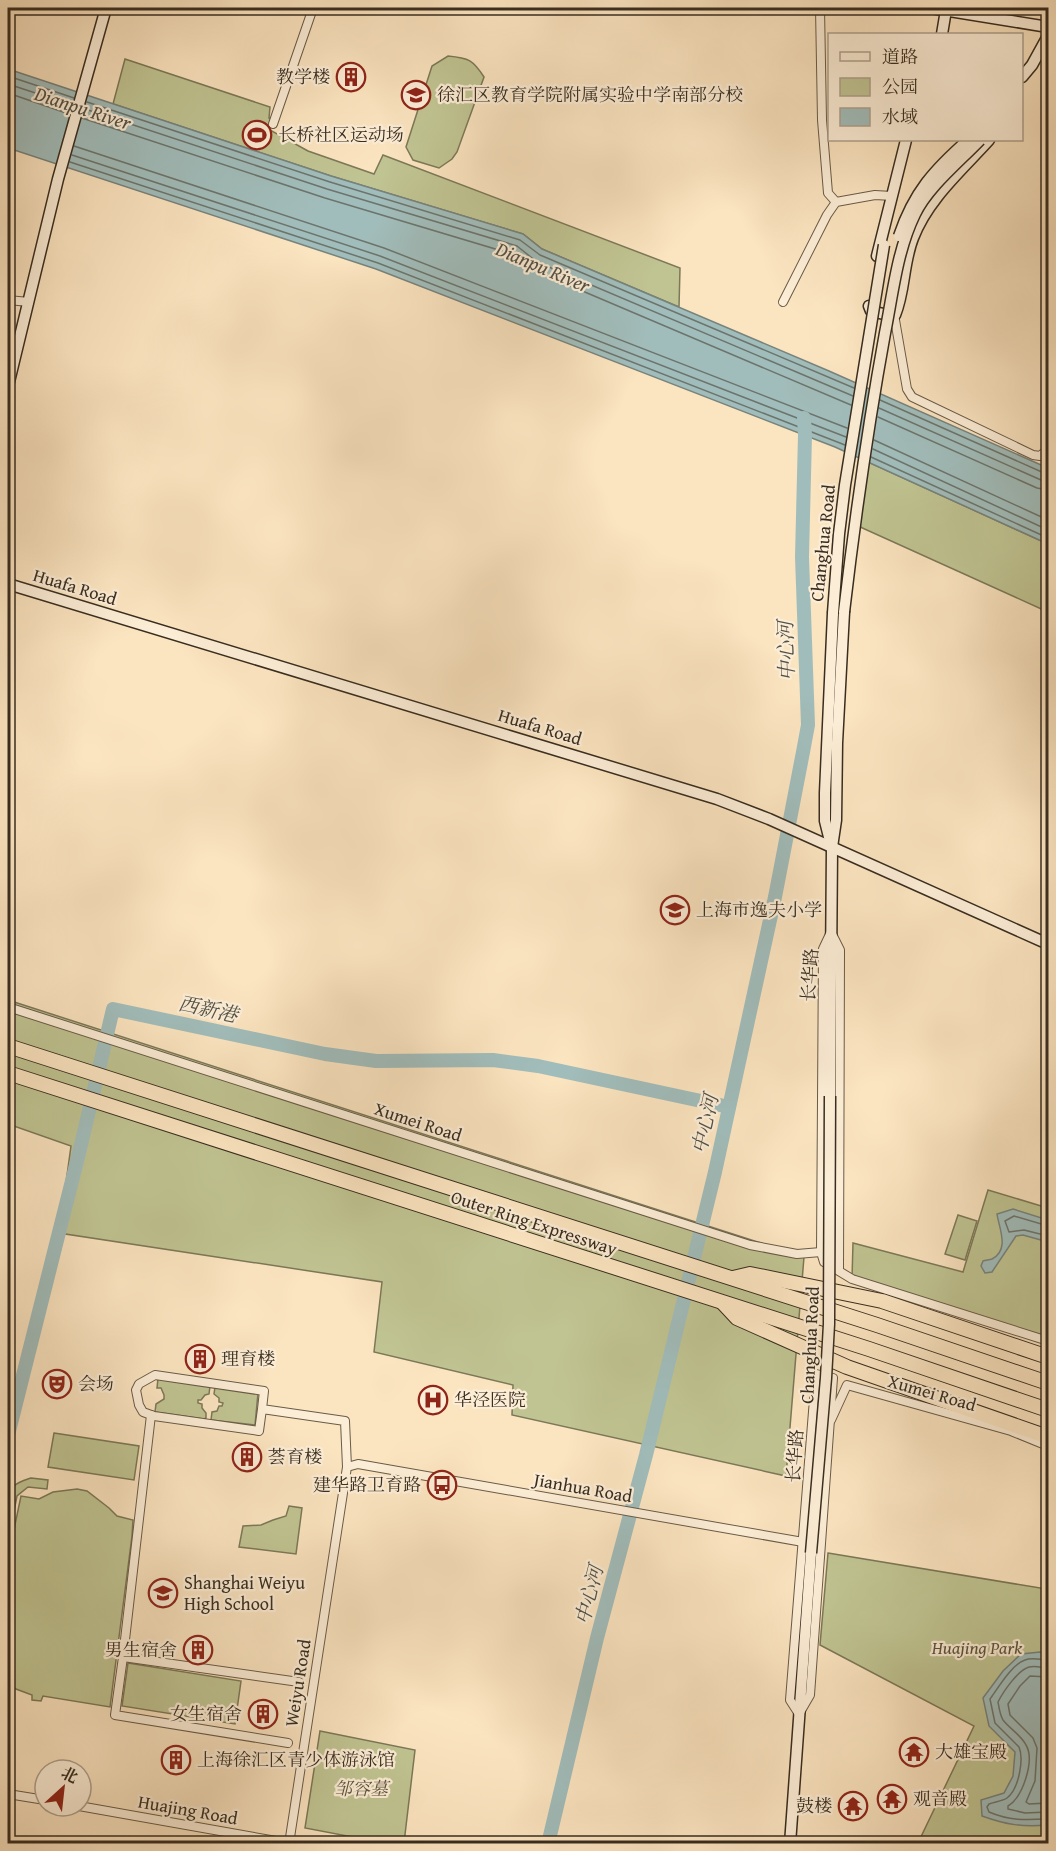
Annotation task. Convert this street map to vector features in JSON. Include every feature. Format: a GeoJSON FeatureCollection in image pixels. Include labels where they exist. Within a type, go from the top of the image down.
{"type":"FeatureCollection","features":[{"type":"Feature","properties":{"kind":"highway","name":"Outer Ring Expressway"},"geometry":{"type":"LineString","coordinates":[[8,1046],[731,1278],[1048,1383]]}},
{"type":"Feature","properties":{"kind":"highway","name":"Outer Ring Expressway"},"geometry":{"type":"LineString","coordinates":[[8,1073],[722,1302],[1048,1410]]}},
{"type":"Feature","properties":{"kind":"highway"},"geometry":{"type":"LineString","coordinates":[[731,1278],[750,1274],[865,1297],[1048,1357]]}},
{"type":"Feature","properties":{"kind":"highway"},"geometry":{"type":"LineString","coordinates":[[722,1302],[737,1318],[847,1367],[1048,1437]]}},
{"type":"Feature","properties":{"kind":"street"},"geometry":{"type":"LineString","coordinates":[[8,386],[58,179],[106,8]]}},
{"type":"Feature","properties":{"kind":"street"},"geometry":{"type":"LineString","coordinates":[[273,124],[313,8]]}},
{"type":"Feature","properties":{"kind":"street"},"geometry":{"type":"LineString","coordinates":[[820,8],[822,120],[828,193],[836,202]]}},
{"type":"Feature","properties":{"kind":"street"},"geometry":{"type":"LineString","coordinates":[[931,8],[1048,27]]}},
{"type":"Feature","properties":{"kind":"street"},"geometry":{"type":"LineString","coordinates":[[942,33],[946,10]]}},
{"type":"Feature","properties":{"kind":"street"},"geometry":{"type":"LineString","coordinates":[[1023,76],[1032,65],[1048,36]]}},
{"type":"Feature","properties":{"kind":"street"},"geometry":{"type":"LineString","coordinates":[[1023,86],[1048,46]]}},
{"type":"Feature","properties":{"kind":"street"},"geometry":{"type":"LineString","coordinates":[[906,141],[879,243],[869,306],[871,311],[892,316],[895,320],[907,389],[912,397],[1033,455],[1040,456],[1048,446]]}},
{"type":"Feature","properties":{"kind":"street","name":"Changhua Road"},"geometry":{"type":"LineString","coordinates":[[790,1844],[828,1335],[832,847],[836,820],[839,534],[884,245],[913,141]]}},
{"type":"Feature","properties":{"kind":"street","name":"Changhua Road"},"geometry":{"type":"LineString","coordinates":[[839,612],[850,514],[895,248],[908,211],[925,183],[967,141]]}},
{"type":"Feature","properties":{"kind":"street","name":"Changhua Road"},"geometry":{"type":"LineString","coordinates":[[839,612],[878,371],[902,248],[916,212],[936,185],[979,141]]}},
{"type":"Feature","properties":{"kind":"street"},"geometry":{"type":"LineString","coordinates":[[892,316],[897,312],[908,253],[926,210],[988,141]]}},
{"type":"Feature","properties":{"kind":"street"},"geometry":{"type":"LineString","coordinates":[[783,302],[827,215],[836,202],[875,195],[892,196]]}},
{"type":"Feature","properties":{"kind":"street"},"geometry":{"type":"LineString","coordinates":[[8,300],[29,302]]}},
{"type":"Feature","properties":{"kind":"street","name":"Huafa Road"},"geometry":{"type":"LineString","coordinates":[[8,584],[689,789],[769,819],[1048,944]]}},
{"type":"Feature","properties":{"kind":"street","name":"长华路"},"geometry":{"type":"LineString","coordinates":[[821,1252],[823,949],[831,932]]}},
{"type":"Feature","properties":{"kind":"street","name":"长华路"},"geometry":{"type":"LineString","coordinates":[[831,932],[840,950],[839,1270]]}},
{"type":"Feature","properties":{"kind":"street","name":"Xumei Road"},"geometry":{"type":"LineString","coordinates":[[8,1007],[750,1245],[797,1254],[821,1252]]}},
{"type":"Feature","properties":{"kind":"street"},"geometry":{"type":"LineString","coordinates":[[821,1252],[824,1262],[852,1279],[1048,1341]]}},
{"type":"Feature","properties":{"kind":"street","name":"长华路"},"geometry":{"type":"LineString","coordinates":[[816,1374],[833,1378],[829,1424],[810,1695],[799,1714],[790,1700],[816,1374]]}},
{"type":"Feature","properties":{"kind":"street"},"geometry":{"type":"LineString","coordinates":[[156,1375],[264,1391],[262,1409],[259,1431],[151,1415],[143,1412],[136,1390],[139,1384],[156,1375]]}},
{"type":"Feature","properties":{"kind":"street","name":"Xumei Road"},"geometry":{"type":"LineString","coordinates":[[829,1424],[847,1385],[1011,1431],[1048,1446]]}},
{"type":"Feature","properties":{"kind":"street","name":"Weiyu Road"},"geometry":{"type":"LineString","coordinates":[[262,1409],[345,1421],[347,1467],[290,1843]]}},
{"type":"Feature","properties":{"kind":"street"},"geometry":{"type":"LineString","coordinates":[[151,1415],[115,1715],[288,1743]]}},
{"type":"Feature","properties":{"kind":"street","name":"Jianhua Road"},"geometry":{"type":"LineString","coordinates":[[347,1467],[358,1464],[803,1542]]}},
{"type":"Feature","properties":{"kind":"street"},"geometry":{"type":"LineString","coordinates":[[123,1657],[299,1682]]}},
{"type":"Feature","properties":{"kind":"street"},"geometry":{"type":"LineString","coordinates":[[8,1794],[33,1798]]}},
{"type":"Feature","properties":{"kind":"street","name":"Huajing Road"},"geometry":{"type":"LineString","coordinates":[[93,1808],[290,1843]]}},
{"type":"Feature","properties":{"kind":"green space"},"geometry":{"type":"Polygon","coordinates":[[[448,56],[470,61],[484,77],[457,152],[452,159],[439,168],[413,160],[406,147],[432,66],[448,56]]]}},
{"type":"Feature","properties":{"kind":"green space"},"geometry":{"type":"Polygon","coordinates":[[[125,59],[270,107],[269,118],[271,119],[268,129],[308,151],[374,174],[383,155],[680,268],[679,307],[542,249],[523,234],[331,176],[113,104],[125,59]]]}},
{"type":"Feature","properties":{"kind":"green space"},"geometry":{"type":"Polygon","coordinates":[[[866,461],[1048,544],[1048,612],[858,526],[866,461]]]}},
{"type":"Feature","properties":{"kind":"green space"},"geometry":{"type":"Polygon","coordinates":[[[8,1000],[804,1257],[786,1476],[512,1415],[513,1385],[374,1352],[382,1282],[59,1233],[71,1146],[8,1124],[8,1000]]]}},
{"type":"Feature","properties":{"kind":"green space"},"geometry":{"type":"Polygon","coordinates":[[[988,1190],[1048,1208],[1048,1341],[852,1279],[853,1243],[963,1272],[988,1190]]]}},
{"type":"Feature","properties":{"kind":"green space"},"geometry":{"type":"Polygon","coordinates":[[[958,1215],[977,1221],[965,1260],[945,1254],[958,1215]]]}},
{"type":"Feature","properties":{"kind":"green space"},"geometry":{"type":"Polygon","coordinates":[[[158,1378],[210,1386],[209,1394],[198,1400],[206,1413],[206,1418],[155,1412],[156,1404],[164,1399],[161,1388],[157,1388],[158,1378]]]}},
{"type":"Feature","properties":{"kind":"green space"},"geometry":{"type":"Polygon","coordinates":[[[215,1387],[258,1393],[255,1425],[211,1420],[212,1412],[217,1411],[223,1403],[219,1402],[219,1398],[214,1394],[215,1387]]]}},
{"type":"Feature","properties":{"kind":"green space"},"geometry":{"type":"Polygon","coordinates":[[[54,1433],[139,1446],[134,1480],[48,1467],[54,1433]]]}},
{"type":"Feature","properties":{"kind":"green space"},"geometry":{"type":"Polygon","coordinates":[[[31,1478],[48,1480],[47,1489],[28,1487],[17,1496],[8,1541],[6,1512],[10,1491],[21,1481],[31,1478]]]}},
{"type":"Feature","properties":{"kind":"green space"},"geometry":{"type":"Polygon","coordinates":[[[77,1489],[87,1491],[117,1516],[133,1520],[110,1707],[43,1696],[41,1701],[32,1700],[32,1695],[16,1689],[8,1682],[8,1558],[21,1496],[39,1499],[53,1492],[77,1489]]]}},
{"type":"Feature","properties":{"kind":"green space"},"geometry":{"type":"Polygon","coordinates":[[[289,1506],[302,1508],[296,1554],[239,1547],[243,1526],[261,1525],[286,1516],[289,1506]]]}},
{"type":"Feature","properties":{"kind":"green space","name":"Huajing Park"},"geometry":{"type":"Polygon","coordinates":[[[828,1553],[1046,1589],[1048,1578],[1048,1843],[918,1843],[974,1726],[820,1645],[828,1553]]]}},
{"type":"Feature","properties":{"kind":"green space"},"geometry":{"type":"Polygon","coordinates":[[[128,1663],[241,1681],[235,1724],[122,1706],[128,1663]]]}},
{"type":"Feature","properties":{"kind":"green space","name":"邹容墓"},"geometry":{"type":"Polygon","coordinates":[[[320,1731],[415,1750],[404,1843],[384,1843],[305,1828],[320,1731]]]}},
{"type":"Feature","properties":{"kind":"water","name":"Dianpu River"},"geometry":{"type":"Polygon","coordinates":[[[8,69],[331,176],[523,234],[542,249],[829,371],[1048,468],[1048,544],[835,447],[376,269],[8,148],[8,69]]]}},
{"type":"Feature","properties":{"kind":"water"},"geometry":{"type":"Polygon","coordinates":[[[1013,1209],[1048,1220],[1048,1242],[1023,1235],[1016,1236],[992,1272],[985,1273],[981,1266],[983,1261],[992,1259],[1001,1250],[1002,1238],[997,1214],[1013,1209]]]}},
{"type":"Feature","properties":{"kind":"water"},"geometry":{"type":"Polygon","coordinates":[[[1040,1652],[1048,1655],[1048,1825],[1015,1825],[982,1816],[981,1800],[1004,1793],[1013,1776],[1015,1752],[989,1726],[983,1698],[1003,1671],[1021,1654],[1040,1652]]]}},
{"type":"Feature","properties":{"kind":"waterway","name":"中心河"},"geometry":{"type":"LineString","coordinates":[[548,1844],[597,1638],[646,1455],[715,1172],[775,897],[808,725],[802,557],[804,418]]}},
{"type":"Feature","properties":{"kind":"waterway","name":"西新港"},"geometry":{"type":"LineString","coordinates":[[8,1435],[113,1009],[325,1054],[376,1061],[493,1060],[538,1066],[729,1107]]}},
{"type":"Feature","properties":{"kind":"place","name":"教学楼"},"geometry":{"type":"Point","coordinates":[351,77]}},
{"type":"Feature","properties":{"kind":"place","name":"徐汇区教育学院附属实验中学南部分校"},"geometry":{"type":"Point","coordinates":[416,95]}},
{"type":"Feature","properties":{"kind":"place","name":"长桥社区运动场"},"geometry":{"type":"Point","coordinates":[257,135]}},
{"type":"Feature","properties":{"kind":"place","name":"上海市逸夫小学"},"geometry":{"type":"Point","coordinates":[675,910]}},
{"type":"Feature","properties":{"kind":"place","name":"理育楼"},"geometry":{"type":"Point","coordinates":[200,1359]}},
{"type":"Feature","properties":{"kind":"place","name":"会场"},"geometry":{"type":"Point","coordinates":[57,1384]}},
{"type":"Feature","properties":{"kind":"place","name":"华泾医院"},"geometry":{"type":"Point","coordinates":[433,1400]}},
{"type":"Feature","properties":{"kind":"place","name":"荟育楼"},"geometry":{"type":"Point","coordinates":[247,1457]}},
{"type":"Feature","properties":{"kind":"place","name":"建华路卫育路"},"geometry":{"type":"Point","coordinates":[442,1485]}},
{"type":"Feature","properties":{"kind":"place","name":"Shanghai Weiyu High School"},"geometry":{"type":"Point","coordinates":[163,1593]}},
{"type":"Feature","properties":{"kind":"place","name":"男生宿舍"},"geometry":{"type":"Point","coordinates":[198,1650]}},
{"type":"Feature","properties":{"kind":"place","name":"女生宿舍"},"geometry":{"type":"Point","coordinates":[263,1714]}},
{"type":"Feature","properties":{"kind":"place","name":"大雄宝殿"},"geometry":{"type":"Point","coordinates":[914,1752]}},
{"type":"Feature","properties":{"kind":"place","name":"上海徐汇区青少体游泳馆"},"geometry":{"type":"Point","coordinates":[176,1760]}},
{"type":"Feature","properties":{"kind":"place","name":"观音殿"},"geometry":{"type":"Point","coordinates":[892,1799]}},
{"type":"Feature","properties":{"kind":"place","name":"鼓楼"},"geometry":{"type":"Point","coordinates":[853,1806]}}]}
